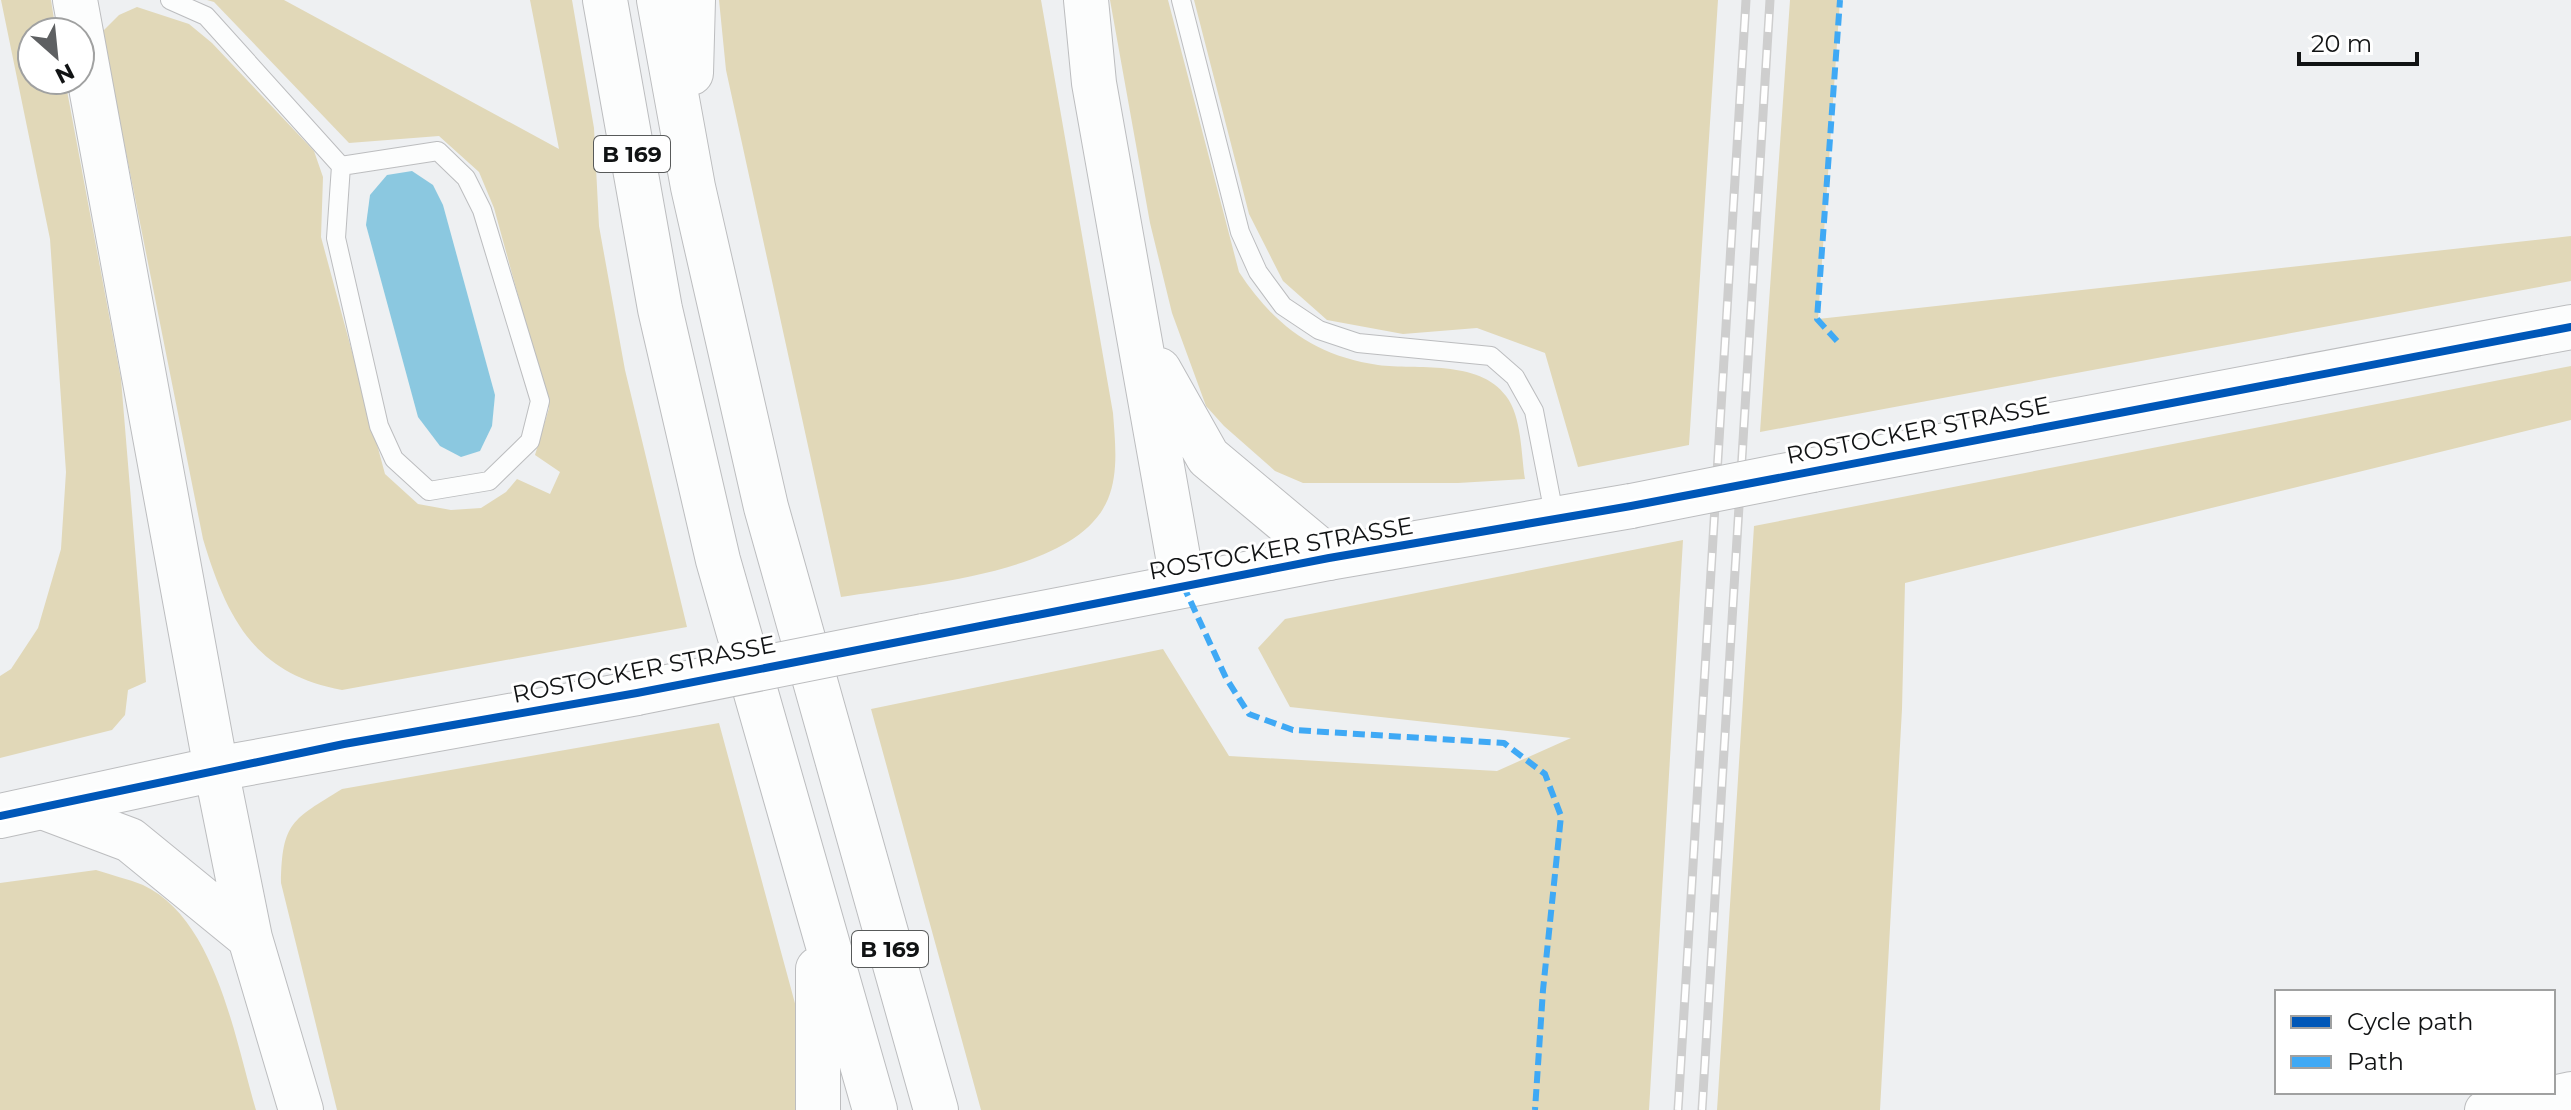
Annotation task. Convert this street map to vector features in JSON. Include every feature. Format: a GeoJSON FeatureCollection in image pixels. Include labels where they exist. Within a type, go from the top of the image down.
{"type":"FeatureCollection","features":[{"type":"Feature","properties":{"kind":"main road"},"geometry":{"type":"LineString","coordinates":[[75,0],[216,769],[250,938],[301,1110]]}},
{"type":"Feature","properties":{"kind":"main road","name":"B 169"},"geometry":{"type":"LineString","coordinates":[[605,0],[660,309],[718,560],[875,1110]]}},
{"type":"Feature","properties":{"kind":"main road","name":"B 169"},"geometry":{"type":"LineString","coordinates":[[659,0],[693,187],[766,507],[936,1110]]}},
{"type":"Feature","properties":{"kind":"main road"},"geometry":{"type":"LineString","coordinates":[[693,0],[693,187]]}},
{"type":"Feature","properties":{"kind":"main road"},"geometry":{"type":"LineString","coordinates":[[1066,0],[1094,83]]}},
{"type":"Feature","properties":{"kind":"main road"},"geometry":{"type":"LineString","coordinates":[[1086,0],[1094,83],[1142,339],[1183,585]]}},
{"type":"Feature","properties":{"kind":"main road","name":"ROSTOCKER STRASSE"},"geometry":{"type":"LineString","coordinates":[[0,816],[216,769],[637,693],[1183,585],[1631,506],[2571,327]]}},
{"type":"Feature","properties":{"kind":"main road"},"geometry":{"type":"LineString","coordinates":[[1142,339],[1208,457],[1329,558]]}},
{"type":"Feature","properties":{"kind":"main road"},"geometry":{"type":"LineString","coordinates":[[45,808],[130,840],[250,938]]}},
{"type":"Feature","properties":{"kind":"main road"},"geometry":{"type":"LineString","coordinates":[[817,911],[818,1110]]}},
{"type":"Feature","properties":{"kind":"street"},"geometry":{"type":"LineString","coordinates":[[2484,1110],[2571,1091]]}},
{"type":"Feature","properties":{"kind":"lane"},"geometry":{"type":"LineString","coordinates":[[170,0],[206,16],[341,166],[336,238],[379,426],[394,459],[429,491],[489,481],[530,441],[540,401],[482,210],[466,178],[438,151],[341,166]]}},
{"type":"Feature","properties":{"kind":"lane"},"geometry":{"type":"LineString","coordinates":[[1181,0],[1240,232],[1258,272],[1283,306],[1319,330],[1358,343],[1491,356],[1515,377],[1534,411],[1555,519]]}},
{"type":"Feature","properties":{"kind":"shaded area"},"geometry":{"type":"Polygon","coordinates":[[[1,0],[51,0],[54,16],[16,16],[16,73],[1,0]]]}},
{"type":"Feature","properties":{"kind":"shaded area"},"geometry":{"type":"Polygon","coordinates":[[[207,0],[284,0],[559,149],[530,0],[572,0],[594,128],[599,226],[625,370],[687,627],[342,690],[287,671],[266,656],[249,638],[223,594],[203,539],[102,32],[119,15],[137,7],[189,24],[212,43],[314,151],[323,177],[321,237],[385,474],[418,504],[451,510],[481,508],[506,492],[517,479],[550,494],[560,472],[535,455],[549,408],[494,208],[479,172],[439,136],[349,143],[214,2],[207,0]]]}},
{"type":"Feature","properties":{"kind":"shaded area"},"geometry":{"type":"Polygon","coordinates":[[[719,0],[1041,0],[1113,413],[1115,445],[1114,478],[1108,499],[1091,524],[1064,545],[991,572],[841,597],[726,70],[719,0]]]}},
{"type":"Feature","properties":{"kind":"shaded area"},"geometry":{"type":"Polygon","coordinates":[[[1110,0],[1168,0],[1239,272],[1252,291],[1297,335],[1334,354],[1378,365],[1464,371],[1494,384],[1506,396],[1515,414],[1525,479],[1458,483],[1303,483],[1275,471],[1206,406],[1172,313],[1150,223],[1110,0]]]}},
{"type":"Feature","properties":{"kind":"shaded area"},"geometry":{"type":"Polygon","coordinates":[[[1194,0],[1718,0],[1689,445],[1578,467],[1545,353],[1477,328],[1403,334],[1327,320],[1283,281],[1249,214],[1194,0]]]}},
{"type":"Feature","properties":{"kind":"shaded area"},"geometry":{"type":"Polygon","coordinates":[[[1790,0],[1840,0],[1818,319],[2571,236],[2571,281],[1760,432],[1790,0]]]}},
{"type":"Feature","properties":{"kind":"shaded area"},"geometry":{"type":"Polygon","coordinates":[[[21,96],[68,96],[121,379],[146,682],[128,690],[125,715],[112,730],[0,758],[0,676],[11,669],[38,628],[61,549],[66,472],[50,239],[21,96]]]}},
{"type":"Feature","properties":{"kind":"shaded area"},"geometry":{"type":"Polygon","coordinates":[[[2571,366],[2571,420],[1905,583],[1902,709],[1880,1110],[1717,1110],[1754,526],[2571,366]]]}},
{"type":"Feature","properties":{"kind":"shaded area"},"geometry":{"type":"Polygon","coordinates":[[[1683,540],[1649,1110],[981,1110],[871,709],[1163,649],[1229,756],[1497,771],[1571,738],[1290,707],[1258,648],[1285,619],[1683,540]]]}},
{"type":"Feature","properties":{"kind":"shaded area"},"geometry":{"type":"Polygon","coordinates":[[[719,723],[806,1044],[798,1110],[337,1110],[281,883],[284,847],[293,825],[301,816],[342,789],[719,723]]]}},
{"type":"Feature","properties":{"kind":"shaded area"},"geometry":{"type":"Polygon","coordinates":[[[96,870],[143,885],[168,902],[188,925],[219,984],[256,1110],[0,1110],[0,883],[96,870]]]}},
{"type":"Feature","properties":{"kind":"water"},"geometry":{"type":"Polygon","coordinates":[[[412,171],[433,185],[443,205],[495,395],[492,426],[480,451],[461,457],[440,446],[418,417],[366,225],[370,195],[387,175],[412,171]]]}},
{"type":"Feature","properties":{"kind":"railway"},"geometry":{"type":"LineString","coordinates":[[1678,1110],[1746,0]]}},
{"type":"Feature","properties":{"kind":"railway"},"geometry":{"type":"LineString","coordinates":[[1702,1110],[1770,0]]}},
{"type":"Feature","properties":{"kind":"marked path"},"geometry":{"type":"LineString","coordinates":[[1837,341],[1817,319],[1840,0]]}},
{"type":"Feature","properties":{"kind":"marked path"},"geometry":{"type":"LineString","coordinates":[[1183,585],[1226,678],[1249,714],[1293,730],[1504,743],[1545,774],[1561,816],[1543,990],[1535,1110]]}},
{"type":"Feature","properties":{"kind":"cycle path"},"geometry":{"type":"LineString","coordinates":[[0,816],[344,744],[637,693],[1329,558],[1631,506],[2571,327]]}}]}
